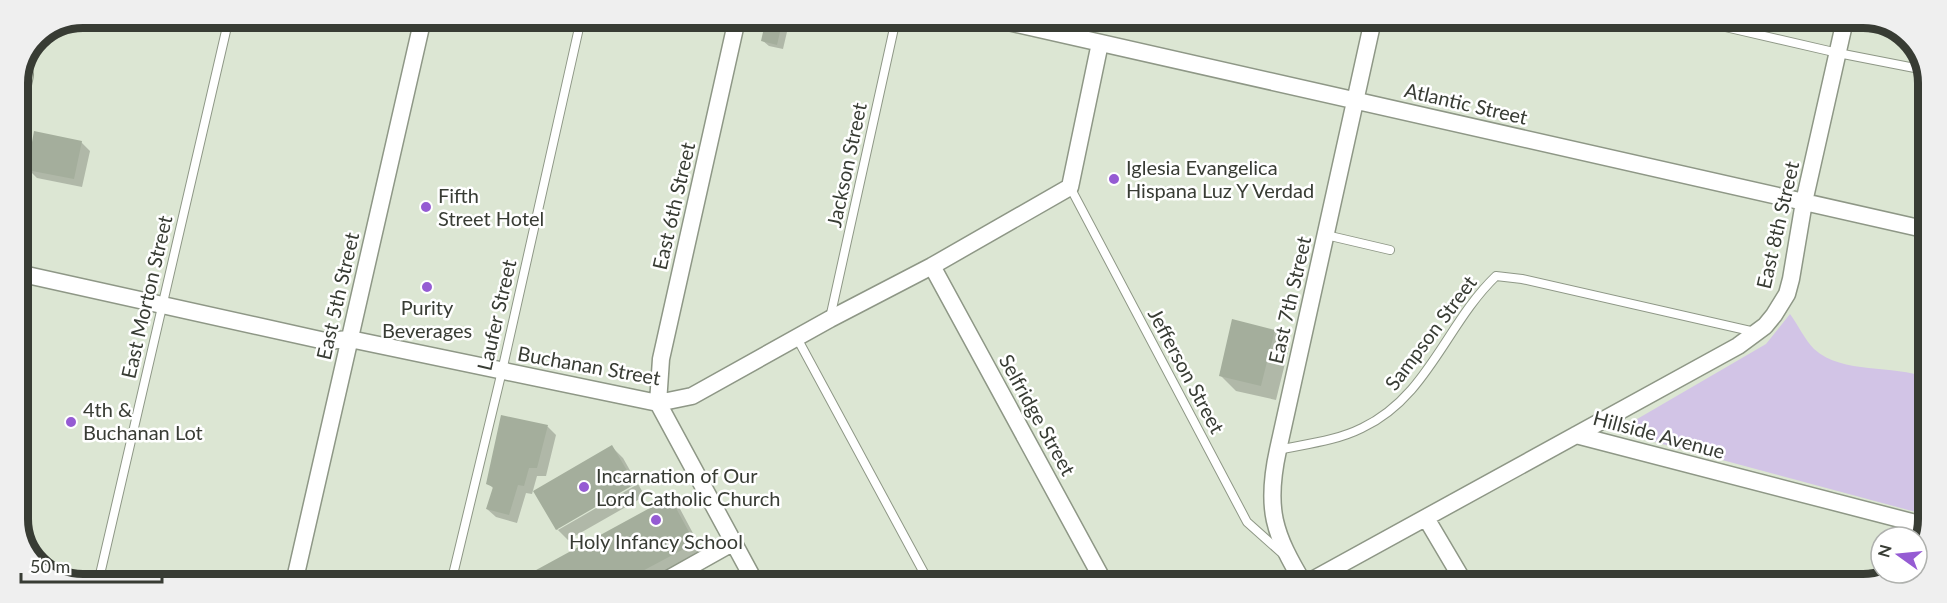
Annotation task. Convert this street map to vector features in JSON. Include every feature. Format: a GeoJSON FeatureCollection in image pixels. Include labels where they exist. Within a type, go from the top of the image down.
{"type":"FeatureCollection","features":[{"type":"Feature","properties":{"kind":"street","name":"East 5th Street"},"geometry":{"type":"LineString","coordinates":[[296,574],[421,28]]}},
{"type":"Feature","properties":{"kind":"street","name":"East 6th Street"},"geometry":{"type":"LineString","coordinates":[[658,403],[661,359],[735,28]]}},
{"type":"Feature","properties":{"kind":"street","name":"Atlantic Street"},"geometry":{"type":"LineString","coordinates":[[1059,28],[1100,43],[1918,228]]}},
{"type":"Feature","properties":{"kind":"street","name":"East 7th Street"},"geometry":{"type":"LineString","coordinates":[[1298,574],[1281,544],[1272,512],[1273,479],[1371,28]]}},
{"type":"Feature","properties":{"kind":"street","name":"East 8th Street"},"geometry":{"type":"LineString","coordinates":[[1576,435],[1738,346],[1757,333],[1774,315],[1787,294],[1791,279],[1804,202],[1843,28]]}},
{"type":"Feature","properties":{"kind":"street"},"geometry":{"type":"LineString","coordinates":[[1070,187],[1100,43]]}},
{"type":"Feature","properties":{"kind":"street","name":"Buchanan Street"},"geometry":{"type":"LineString","coordinates":[[28,275],[326,341],[350,339],[658,403],[692,396],[830,319],[932,266],[1070,187]]}},
{"type":"Feature","properties":{"kind":"street","name":"Selfridge Street"},"geometry":{"type":"LineString","coordinates":[[932,266],[1101,574]]}},
{"type":"Feature","properties":{"kind":"street"},"geometry":{"type":"LineString","coordinates":[[658,403],[751,574]]}},
{"type":"Feature","properties":{"kind":"street","name":"Hillside Avenue"},"geometry":{"type":"LineString","coordinates":[[1323,574],[1576,435],[1918,524]]}},
{"type":"Feature","properties":{"kind":"street"},"geometry":{"type":"LineString","coordinates":[[1426,518],[1459,574]]}},
{"type":"Feature","properties":{"kind":"street"},"geometry":{"type":"LineString","coordinates":[[678,574],[734,542]]}},
{"type":"Feature","properties":{"kind":"lane","name":"East Morton Street"},"geometry":{"type":"LineString","coordinates":[[100,574],[227,28]]}},
{"type":"Feature","properties":{"kind":"lane","name":"Laufer Street"},"geometry":{"type":"LineString","coordinates":[[453,574],[502,371],[579,28]]}},
{"type":"Feature","properties":{"kind":"lane","name":"Jackson Street"},"geometry":{"type":"LineString","coordinates":[[830,319],[894,28]]}},
{"type":"Feature","properties":{"kind":"lane"},"geometry":{"type":"LineString","coordinates":[[1730,28],[1916,68]]}},
{"type":"Feature","properties":{"kind":"lane","name":"Jefferson Street"},"geometry":{"type":"LineString","coordinates":[[1070,187],[1247,522],[1288,559]]}},
{"type":"Feature","properties":{"kind":"lane"},"geometry":{"type":"LineString","coordinates":[[1326,235],[1390,250]]}},
{"type":"Feature","properties":{"kind":"lane","name":"Sampson Street"},"geometry":{"type":"LineString","coordinates":[[1278,450],[1347,434],[1388,413],[1411,391],[1478,294],[1496,276],[1522,279],[1757,333]]}},
{"type":"Feature","properties":{"kind":"lane"},"geometry":{"type":"LineString","coordinates":[[796,338],[925,574]]}},
{"type":"Feature","properties":{"kind":"shaded area"},"geometry":{"type":"Polygon","coordinates":[[[1790,314],[1814,349],[1826,357],[1854,366],[1918,375],[1918,513],[1629,435],[1632,422],[1766,344],[1790,314]]]}},
{"type":"Feature","properties":{"kind":"building"},"geometry":{"type":"Polygon","coordinates":[[[764,28],[781,28],[777,45],[761,41],[764,28]]]}},
{"type":"Feature","properties":{"kind":"building"},"geometry":{"type":"Polygon","coordinates":[[[34,131],[82,141],[74,179],[28,170],[34,131]]]}},
{"type":"Feature","properties":{"kind":"building"},"geometry":{"type":"Polygon","coordinates":[[[1232,319],[1275,330],[1261,386],[1219,376],[1232,319]]]}},
{"type":"Feature","properties":{"kind":"building"},"geometry":{"type":"Polygon","coordinates":[[[501,415],[548,425],[537,468],[529,468],[524,486],[518,485],[509,515],[486,509],[493,487],[486,484],[501,415]]]}},
{"type":"Feature","properties":{"kind":"building","name":"Incarnation of Our Lord Catholic Church"},"geometry":{"type":"Polygon","coordinates":[[[612,445],[635,484],[556,530],[533,491],[612,445]]]}},
{"type":"Feature","properties":{"kind":"building","name":"Holy Infancy School"},"geometry":{"type":"Polygon","coordinates":[[[670,497],[695,543],[637,574],[529,574],[670,497]]]}},
{"type":"Feature","properties":{"kind":"place","name":"Iglesia Evangelica Hispana Luz Y Verdad"},"geometry":{"type":"Point","coordinates":[1114,179]}},
{"type":"Feature","properties":{"kind":"place","name":"Fifth Street Hotel"},"geometry":{"type":"Point","coordinates":[426,207]}},
{"type":"Feature","properties":{"kind":"place","name":"Purity Beverages"},"geometry":{"type":"Point","coordinates":[427,287]}},
{"type":"Feature","properties":{"kind":"place","name":"4th & Buchanan Lot"},"geometry":{"type":"Point","coordinates":[71,422]}},
{"type":"Feature","properties":{"kind":"place","name":"Incarnation of Our Lord Catholic Church"},"geometry":{"type":"Point","coordinates":[584,487]}},
{"type":"Feature","properties":{"kind":"place","name":"Holy Infancy School"},"geometry":{"type":"Point","coordinates":[656,520]}}]}
